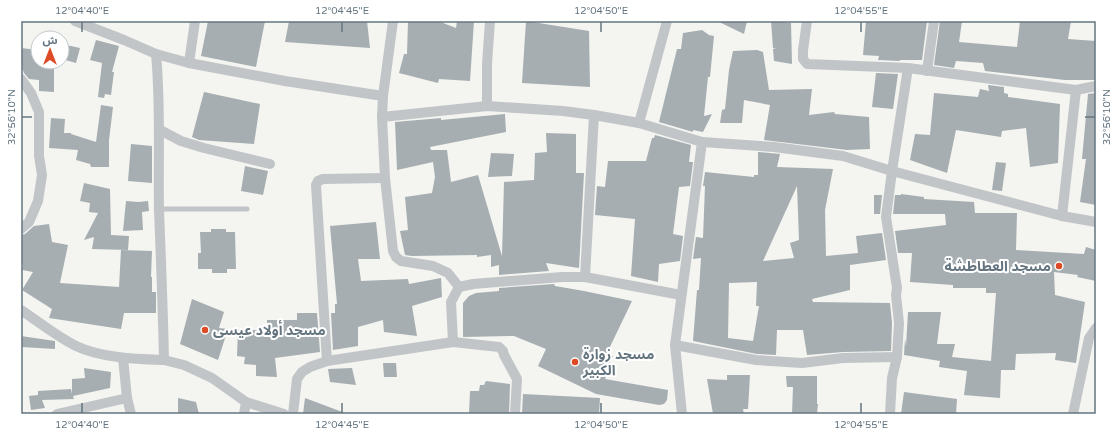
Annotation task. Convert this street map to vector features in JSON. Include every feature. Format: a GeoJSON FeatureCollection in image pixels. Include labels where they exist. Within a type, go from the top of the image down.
{"type":"FeatureCollection","features":[{"type":"Feature","properties":{"kind":"street"},"geometry":{"type":"LineString","coordinates":[[75,21],[156,54],[190,63],[285,82],[383,96]]}},
{"type":"Feature","properties":{"kind":"street"},"geometry":{"type":"LineString","coordinates":[[190,63],[195,21]]}},
{"type":"Feature","properties":{"kind":"street"},"geometry":{"type":"LineString","coordinates":[[393,21],[383,96],[382,117],[385,178],[393,251],[396,258],[400,261],[433,266],[448,273],[459,287]]}},
{"type":"Feature","properties":{"kind":"street"},"geometry":{"type":"LineString","coordinates":[[487,106],[487,64],[490,21]]}},
{"type":"Feature","properties":{"kind":"street"},"geometry":{"type":"LineString","coordinates":[[639,123],[667,21]]}},
{"type":"Feature","properties":{"kind":"street"},"geometry":{"type":"LineString","coordinates":[[806,21],[803,59],[807,64],[908,68],[1076,90],[1096,86]]}},
{"type":"Feature","properties":{"kind":"street"},"geometry":{"type":"LineString","coordinates":[[927,71],[934,21]]}},
{"type":"Feature","properties":{"kind":"street"},"geometry":{"type":"LineString","coordinates":[[156,54],[160,130],[159,209],[164,360]]}},
{"type":"Feature","properties":{"kind":"street"},"geometry":{"type":"LineString","coordinates":[[890,414],[892,378],[897,357],[899,323],[896,295],[897,288],[886,217],[908,68]]}},
{"type":"Feature","properties":{"kind":"street"},"geometry":{"type":"LineString","coordinates":[[21,80],[26,93],[39,112],[39,156],[42,175],[38,201],[29,222],[21,229]]}},
{"type":"Feature","properties":{"kind":"street"},"geometry":{"type":"LineString","coordinates":[[1062,216],[1076,90]]}},
{"type":"Feature","properties":{"kind":"street"},"geometry":{"type":"LineString","coordinates":[[382,117],[487,106],[563,111],[594,115],[639,123],[702,142],[774,147],[843,156],[892,171],[1062,216],[1096,222]]}},
{"type":"Feature","properties":{"kind":"street"},"geometry":{"type":"LineString","coordinates":[[585,277],[594,115]]}},
{"type":"Feature","properties":{"kind":"street"},"geometry":{"type":"LineString","coordinates":[[160,130],[181,141],[270,164]]}},
{"type":"Feature","properties":{"kind":"street"},"geometry":{"type":"LineString","coordinates":[[682,414],[675,345],[702,142]]}},
{"type":"Feature","properties":{"kind":"street"},"geometry":{"type":"LineString","coordinates":[[327,361],[316,185],[318,181],[323,179],[385,178]]}},
{"type":"Feature","properties":{"kind":"street"},"geometry":{"type":"LineString","coordinates":[[453,342],[451,302],[459,287],[473,284],[562,277],[585,277],[681,294]]}},
{"type":"Feature","properties":{"kind":"street"},"geometry":{"type":"LineString","coordinates":[[21,310],[76,346],[123,358],[164,360],[184,365],[212,378],[246,402],[284,414]]}},
{"type":"Feature","properties":{"kind":"street"},"geometry":{"type":"LineString","coordinates":[[1073,414],[1089,338],[1096,328]]}},
{"type":"Feature","properties":{"kind":"street"},"geometry":{"type":"LineString","coordinates":[[293,414],[297,378],[302,372],[310,367],[327,361],[453,342],[499,347],[503,351],[517,379],[515,414]]}},
{"type":"Feature","properties":{"kind":"street"},"geometry":{"type":"LineString","coordinates":[[675,345],[756,360],[802,363],[843,358],[897,357]]}},
{"type":"Feature","properties":{"kind":"street"},"geometry":{"type":"LineString","coordinates":[[123,358],[127,398],[131,414]]}},
{"type":"Feature","properties":{"kind":"street"},"geometry":{"type":"LineString","coordinates":[[56,414],[127,398]]}},
{"type":"Feature","properties":{"kind":"street"},"geometry":{"type":"LineString","coordinates":[[244,414],[246,402]]}},
{"type":"Feature","properties":{"kind":"lane"},"geometry":{"type":"LineString","coordinates":[[159,209],[247,209]]}},
{"type":"Feature","properties":{"kind":"building"},"geometry":{"type":"Polygon","coordinates":[[[208,21],[265,21],[256,67],[201,56],[208,21]]]}},
{"type":"Feature","properties":{"kind":"building"},"geometry":{"type":"Polygon","coordinates":[[[289,21],[367,21],[370,48],[285,42],[289,21]]]}},
{"type":"Feature","properties":{"kind":"building"},"geometry":{"type":"Polygon","coordinates":[[[408,21],[438,21],[456,28],[457,21],[474,21],[470,81],[439,79],[438,83],[399,73],[404,54],[407,54],[408,21]]]}},
{"type":"Feature","properties":{"kind":"building"},"geometry":{"type":"Polygon","coordinates":[[[526,21],[589,31],[590,87],[522,83],[526,21]]]}},
{"type":"Feature","properties":{"kind":"building"},"geometry":{"type":"Polygon","coordinates":[[[717,21],[747,21],[744,34],[717,21]]]}},
{"type":"Feature","properties":{"kind":"building"},"geometry":{"type":"Polygon","coordinates":[[[771,21],[791,23],[792,64],[774,61],[773,49],[776,49],[773,48],[771,21]]]}},
{"type":"Feature","properties":{"kind":"building"},"geometry":{"type":"Polygon","coordinates":[[[866,21],[927,21],[922,60],[878,60],[879,56],[863,55],[866,21]]]}},
{"type":"Feature","properties":{"kind":"building"},"geometry":{"type":"Polygon","coordinates":[[[940,21],[962,21],[959,42],[1017,47],[1020,21],[1071,21],[1068,39],[1096,41],[1096,80],[1065,80],[985,71],[983,63],[956,61],[954,68],[934,65],[940,21]]]}},
{"type":"Feature","properties":{"kind":"building"},"geometry":{"type":"Polygon","coordinates":[[[702,30],[709,35],[714,36],[704,116],[712,114],[703,132],[693,130],[693,132],[659,122],[677,49],[681,49],[683,33],[702,30]]]}},
{"type":"Feature","properties":{"kind":"building"},"geometry":{"type":"Polygon","coordinates":[[[96,40],[119,46],[112,72],[114,72],[111,95],[105,94],[104,98],[98,97],[102,63],[90,60],[96,40]]]}},
{"type":"Feature","properties":{"kind":"building"},"geometry":{"type":"Polygon","coordinates":[[[70,46],[80,48],[76,63],[70,61],[70,46]]]}},
{"type":"Feature","properties":{"kind":"building"},"geometry":{"type":"Polygon","coordinates":[[[21,48],[30,49],[30,70],[54,70],[54,92],[39,91],[39,80],[29,79],[24,73],[21,65],[21,48]]]}},
{"type":"Feature","properties":{"kind":"building"},"geometry":{"type":"Polygon","coordinates":[[[757,50],[763,52],[769,90],[812,89],[809,115],[834,112],[835,114],[869,117],[870,149],[847,150],[764,140],[770,105],[744,100],[742,123],[720,123],[722,110],[725,109],[729,70],[733,51],[757,50]]]}},
{"type":"Feature","properties":{"kind":"building"},"geometry":{"type":"Polygon","coordinates":[[[876,73],[898,74],[893,109],[872,107],[876,73]]]}},
{"type":"Feature","properties":{"kind":"building"},"geometry":{"type":"Polygon","coordinates":[[[988,85],[1004,87],[1004,93],[1008,94],[1008,97],[1060,104],[1058,163],[1030,167],[1026,128],[1002,131],[1001,137],[956,130],[947,173],[910,160],[915,134],[930,135],[934,93],[978,97],[980,89],[989,91],[988,85]]]}},
{"type":"Feature","properties":{"kind":"building"},"geometry":{"type":"Polygon","coordinates":[[[204,92],[260,104],[254,144],[199,140],[192,137],[204,92]]]}},
{"type":"Feature","properties":{"kind":"building"},"geometry":{"type":"Polygon","coordinates":[[[1096,93],[1096,205],[1080,202],[1086,159],[1082,159],[1088,94],[1096,93]]]}},
{"type":"Feature","properties":{"kind":"building"},"geometry":{"type":"Polygon","coordinates":[[[101,105],[113,107],[109,140],[109,167],[91,167],[90,164],[76,160],[78,150],[49,148],[51,118],[65,119],[64,133],[71,133],[96,142],[101,105]]]}},
{"type":"Feature","properties":{"kind":"building"},"geometry":{"type":"Polygon","coordinates":[[[505,114],[506,132],[430,147],[431,150],[447,150],[451,182],[478,175],[502,256],[504,182],[534,180],[535,153],[547,152],[546,133],[576,134],[576,173],[584,173],[579,268],[546,263],[549,271],[499,275],[499,265],[491,267],[491,255],[477,257],[477,255],[405,255],[400,231],[408,230],[405,197],[432,193],[435,177],[433,162],[397,170],[395,122],[441,118],[441,120],[505,114]]]}},
{"type":"Feature","properties":{"kind":"building"},"geometry":{"type":"Polygon","coordinates":[[[655,135],[691,145],[689,162],[693,162],[690,186],[679,187],[673,234],[683,236],[680,261],[659,264],[658,282],[631,276],[635,219],[595,215],[597,186],[605,187],[608,161],[646,161],[652,138],[654,138],[655,135]]]}},
{"type":"Feature","properties":{"kind":"building"},"geometry":{"type":"Polygon","coordinates":[[[131,144],[152,146],[152,183],[128,181],[131,144]]]}},
{"type":"Feature","properties":{"kind":"building"},"geometry":{"type":"Polygon","coordinates":[[[758,152],[780,154],[777,167],[833,169],[825,210],[826,256],[858,253],[856,236],[882,233],[886,260],[850,265],[850,290],[812,299],[813,302],[890,303],[892,323],[891,351],[843,352],[807,355],[803,330],[777,330],[776,355],[757,354],[693,341],[701,258],[693,259],[696,237],[703,238],[705,186],[703,186],[705,172],[754,177],[754,175],[758,175],[758,152]],[[797,186],[763,261],[794,258],[790,243],[799,240],[797,186]],[[757,282],[729,283],[728,338],[753,341],[759,306],[756,306],[757,282]]]}},
{"type":"Feature","properties":{"kind":"building"},"geometry":{"type":"Polygon","coordinates":[[[491,153],[514,154],[512,176],[488,177],[491,153]]]}},
{"type":"Feature","properties":{"kind":"building"},"geometry":{"type":"Polygon","coordinates":[[[996,162],[1006,163],[1002,191],[992,190],[996,162]]]}},
{"type":"Feature","properties":{"kind":"building"},"geometry":{"type":"Polygon","coordinates":[[[245,166],[268,171],[263,195],[241,191],[245,166]]]}},
{"type":"Feature","properties":{"kind":"building"},"geometry":{"type":"Polygon","coordinates":[[[84,183],[110,189],[111,235],[129,236],[128,250],[92,249],[94,237],[84,240],[98,213],[89,212],[90,203],[80,201],[84,183]]]}},
{"type":"Feature","properties":{"kind":"building"},"geometry":{"type":"Polygon","coordinates":[[[901,194],[924,197],[924,199],[974,202],[975,213],[1017,213],[1016,250],[1084,254],[1086,247],[1096,250],[1096,281],[1077,277],[1078,275],[1054,272],[1055,295],[1085,302],[1076,363],[1055,360],[1056,353],[1016,354],[1015,370],[1001,370],[1000,398],[964,395],[967,371],[939,367],[940,361],[904,355],[908,312],[941,312],[937,344],[955,344],[952,357],[991,361],[996,293],[986,293],[986,288],[953,288],[953,285],[910,282],[912,253],[898,253],[895,231],[946,225],[945,214],[893,214],[895,195],[901,194]]]}},
{"type":"Feature","properties":{"kind":"building"},"geometry":{"type":"Polygon","coordinates":[[[874,195],[882,195],[880,214],[874,214],[874,195]]]}},
{"type":"Feature","properties":{"kind":"building"},"geometry":{"type":"Polygon","coordinates":[[[126,201],[148,201],[149,211],[142,212],[143,230],[123,231],[126,201]]]}},
{"type":"Feature","properties":{"kind":"building"},"geometry":{"type":"Polygon","coordinates":[[[376,222],[380,259],[358,259],[361,281],[408,279],[409,284],[441,278],[442,297],[412,306],[417,336],[384,332],[383,320],[358,327],[358,346],[333,350],[331,313],[335,313],[335,304],[337,304],[330,226],[376,222]]]}},
{"type":"Feature","properties":{"kind":"building"},"geometry":{"type":"Polygon","coordinates":[[[49,224],[52,242],[68,245],[60,283],[119,287],[121,250],[152,251],[151,277],[152,292],[156,292],[156,313],[124,313],[121,329],[49,318],[52,309],[22,290],[33,272],[22,270],[21,235],[25,234],[34,226],[49,224]]]}},
{"type":"Feature","properties":{"kind":"building"},"geometry":{"type":"Polygon","coordinates":[[[211,229],[226,229],[226,232],[235,232],[236,269],[227,269],[227,273],[212,273],[212,269],[198,269],[198,253],[201,253],[200,232],[211,232],[211,229]]]}},
{"type":"Feature","properties":{"kind":"building"},"geometry":{"type":"Polygon","coordinates":[[[554,284],[555,286],[632,301],[607,353],[613,356],[608,366],[610,367],[605,379],[668,390],[667,400],[664,404],[659,405],[596,394],[538,366],[546,349],[514,336],[463,337],[463,303],[469,296],[476,293],[499,291],[499,288],[554,284]]]}},
{"type":"Feature","properties":{"kind":"building"},"geometry":{"type":"Polygon","coordinates":[[[192,299],[224,312],[219,328],[228,329],[218,360],[180,344],[192,299]]]}},
{"type":"Feature","properties":{"kind":"building"},"geometry":{"type":"Polygon","coordinates":[[[297,313],[317,313],[320,352],[275,358],[277,377],[256,376],[256,365],[244,364],[245,357],[237,356],[238,329],[267,331],[267,320],[297,320],[297,313]]]}},
{"type":"Feature","properties":{"kind":"building"},"geometry":{"type":"Polygon","coordinates":[[[21,336],[55,341],[55,349],[21,347],[21,336]]]}},
{"type":"Feature","properties":{"kind":"building"},"geometry":{"type":"Polygon","coordinates":[[[383,363],[396,363],[397,377],[384,377],[383,363]]]}},
{"type":"Feature","properties":{"kind":"building"},"geometry":{"type":"Polygon","coordinates":[[[84,368],[111,372],[110,388],[73,396],[74,399],[42,400],[45,408],[31,410],[29,396],[38,395],[38,391],[71,389],[72,394],[72,379],[85,378],[84,368]]]}},
{"type":"Feature","properties":{"kind":"building"},"geometry":{"type":"Polygon","coordinates":[[[352,368],[356,385],[330,382],[328,369],[352,368]]]}},
{"type":"Feature","properties":{"kind":"building"},"geometry":{"type":"Polygon","coordinates":[[[727,375],[750,375],[748,409],[743,409],[744,414],[713,414],[707,379],[727,380],[727,375]]]}},
{"type":"Feature","properties":{"kind":"building"},"geometry":{"type":"Polygon","coordinates":[[[786,376],[817,376],[817,414],[792,414],[793,387],[787,387],[786,376]]]}},
{"type":"Feature","properties":{"kind":"building"},"geometry":{"type":"Polygon","coordinates":[[[486,381],[510,384],[509,414],[469,414],[470,391],[479,391],[480,385],[484,385],[486,381]]]}},
{"type":"Feature","properties":{"kind":"building"},"geometry":{"type":"Polygon","coordinates":[[[904,392],[957,399],[956,414],[901,414],[904,392]]]}},
{"type":"Feature","properties":{"kind":"building"},"geometry":{"type":"Polygon","coordinates":[[[523,394],[600,398],[599,414],[522,414],[523,394]]]}},
{"type":"Feature","properties":{"kind":"building"},"geometry":{"type":"Polygon","coordinates":[[[178,398],[196,402],[199,414],[178,414],[178,398]]]}},
{"type":"Feature","properties":{"kind":"building"},"geometry":{"type":"Polygon","coordinates":[[[305,398],[345,413],[303,414],[305,398]]]}},
{"type":"Feature","properties":{"kind":"place","name":"مسجد العطاطشة"},"geometry":{"type":"Point","coordinates":[1059,266]}},
{"type":"Feature","properties":{"kind":"place","name":"مسجد أولاد عيسى"},"geometry":{"type":"Point","coordinates":[205,330]}},
{"type":"Feature","properties":{"kind":"place","name":"مسجد زوارة الكبير"},"geometry":{"type":"Point","coordinates":[575,362]}}]}
